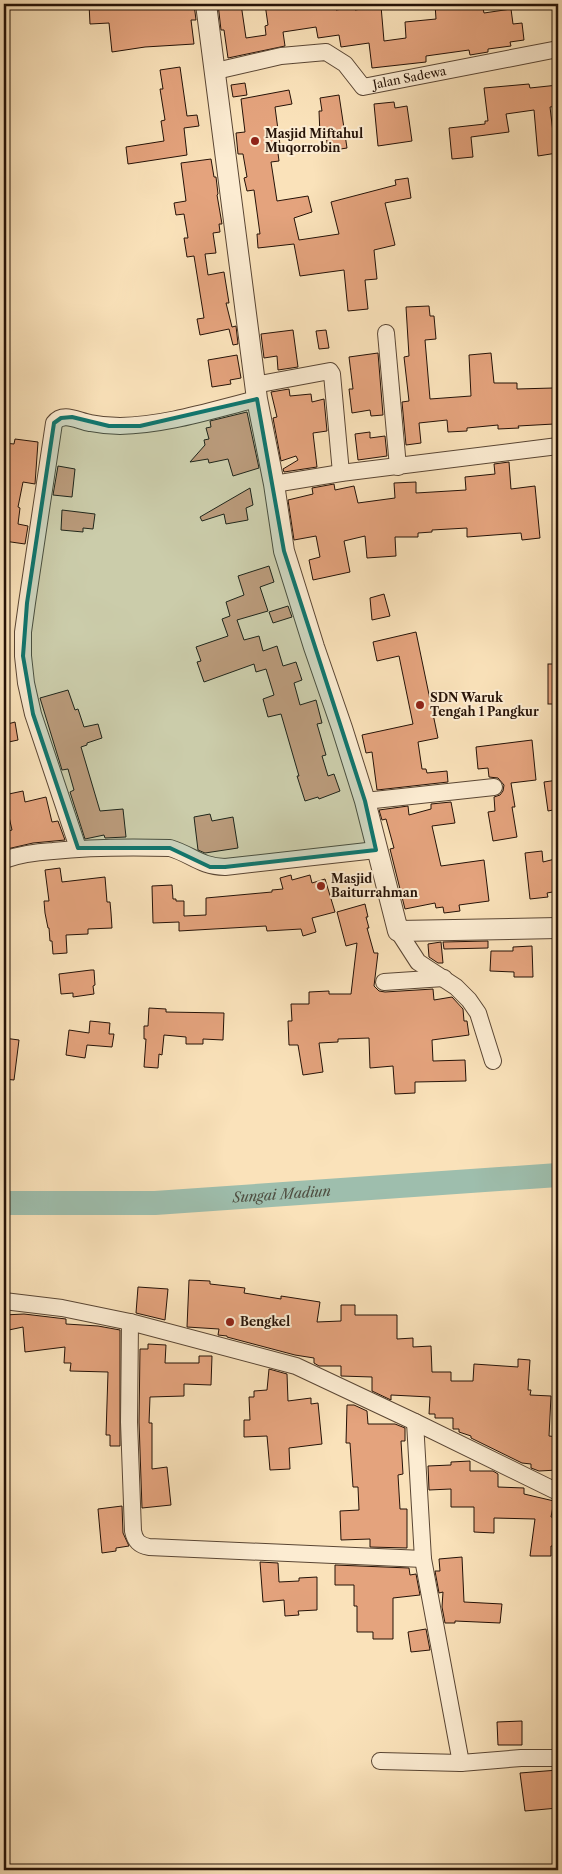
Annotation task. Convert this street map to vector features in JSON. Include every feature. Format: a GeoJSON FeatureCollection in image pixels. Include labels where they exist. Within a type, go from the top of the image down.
{"type":"FeatureCollection","features":[{"type":"Feature","properties":{"kind":"street"},"geometry":{"type":"LineString","coordinates":[[206,4],[256,392],[274,484],[284,551],[365,801],[398,931],[418,962],[444,978],[469,1000],[478,1013],[493,1062]]}},
{"type":"Feature","properties":{"kind":"street","name":"Jalan Sadewa"},"geometry":{"type":"LineString","coordinates":[[216,71],[281,56],[326,52],[345,64],[363,87],[558,49]]}},
{"type":"Feature","properties":{"kind":"street"},"geometry":{"type":"LineString","coordinates":[[386,333],[398,467]]}},
{"type":"Feature","properties":{"kind":"street"},"geometry":{"type":"LineString","coordinates":[[78,848],[33,714],[26,683],[23,656],[23,632],[54,424],[61,418],[72,417],[88,423],[109,426],[140,426],[171,421],[256,392],[330,371],[332,374],[341,474]]}},
{"type":"Feature","properties":{"kind":"street"},"geometry":{"type":"LineString","coordinates":[[274,484],[558,446]]}},
{"type":"Feature","properties":{"kind":"street"},"geometry":{"type":"LineString","coordinates":[[365,801],[494,787]]}},
{"type":"Feature","properties":{"kind":"street"},"geometry":{"type":"LineString","coordinates":[[4,860],[15,855],[78,848],[170,848],[182,852],[210,867],[225,867],[376,850]]}},
{"type":"Feature","properties":{"kind":"street"},"geometry":{"type":"LineString","coordinates":[[398,931],[558,928]]}},
{"type":"Feature","properties":{"kind":"street"},"geometry":{"type":"LineString","coordinates":[[384,982],[444,978]]}},
{"type":"Feature","properties":{"kind":"street"},"geometry":{"type":"LineString","coordinates":[[4,1301],[62,1308],[130,1322],[296,1366],[558,1492]]}},
{"type":"Feature","properties":{"kind":"street"},"geometry":{"type":"LineString","coordinates":[[130,1322],[129,1422],[133,1531],[137,1542],[142,1546],[149,1547],[423,1559]]}},
{"type":"Feature","properties":{"kind":"street"},"geometry":{"type":"LineString","coordinates":[[415,1422],[423,1559],[461,1763]]}},
{"type":"Feature","properties":{"kind":"street"},"geometry":{"type":"LineString","coordinates":[[380,1761],[461,1763],[522,1758],[558,1758]]}},
{"type":"Feature","properties":{"kind":"highlighted area"},"geometry":{"type":"Polygon","coordinates":[[[257,399],[284,551],[365,801],[376,850],[225,867],[210,867],[170,848],[78,848],[33,714],[23,656],[27,603],[54,423],[61,418],[72,417],[109,426],[140,426],[257,399]]]}},
{"type":"Feature","properties":{"kind":"building"},"geometry":{"type":"Polygon","coordinates":[[[89,4],[138,4],[139,7],[161,6],[161,4],[194,4],[196,20],[191,20],[194,44],[145,47],[112,52],[109,23],[90,24],[89,4]]]}},
{"type":"Feature","properties":{"kind":"building"},"geometry":{"type":"Polygon","coordinates":[[[218,4],[241,4],[246,38],[266,35],[265,26],[268,25],[265,4],[297,4],[297,8],[335,4],[336,10],[355,7],[355,10],[381,6],[384,41],[406,38],[405,22],[436,19],[435,4],[482,4],[484,13],[511,9],[513,24],[522,23],[524,40],[510,42],[511,46],[488,49],[488,52],[470,55],[469,50],[426,56],[426,62],[372,68],[369,43],[341,47],[339,35],[318,38],[316,27],[283,32],[285,46],[228,58],[224,30],[221,30],[218,4]]]}},
{"type":"Feature","properties":{"kind":"building"},"geometry":{"type":"Polygon","coordinates":[[[180,67],[187,116],[197,115],[199,126],[184,128],[187,155],[128,164],[126,147],[164,141],[161,121],[165,120],[160,89],[163,89],[160,70],[180,67]]]}},
{"type":"Feature","properties":{"kind":"building"},"geometry":{"type":"Polygon","coordinates":[[[245,83],[247,95],[233,97],[231,85],[245,83]]]}},
{"type":"Feature","properties":{"kind":"building"},"geometry":{"type":"Polygon","coordinates":[[[529,84],[530,88],[558,85],[558,106],[550,107],[557,153],[538,156],[534,110],[506,114],[509,132],[471,137],[473,157],[452,159],[449,128],[485,124],[485,121],[488,121],[484,88],[529,84]]]}},
{"type":"Feature","properties":{"kind":"building"},"geometry":{"type":"Polygon","coordinates":[[[289,90],[292,104],[275,107],[280,145],[277,146],[279,161],[271,162],[277,201],[308,196],[312,212],[294,218],[299,240],[339,234],[331,202],[396,185],[395,180],[408,178],[411,198],[385,203],[395,245],[374,250],[377,279],[365,280],[368,309],[348,311],[344,270],[300,276],[294,244],[258,248],[257,234],[260,234],[254,190],[247,191],[244,178],[247,177],[243,154],[238,154],[236,133],[245,132],[241,99],[289,90]]]}},
{"type":"Feature","properties":{"kind":"building"},"geometry":{"type":"Polygon","coordinates":[[[339,95],[347,148],[328,151],[326,134],[320,135],[319,111],[322,111],[320,98],[339,95]]]}},
{"type":"Feature","properties":{"kind":"building"},"geometry":{"type":"Polygon","coordinates":[[[394,102],[395,108],[407,106],[412,141],[378,146],[374,104],[394,102]]]}},
{"type":"Feature","properties":{"kind":"building"},"geometry":{"type":"Polygon","coordinates":[[[211,159],[214,177],[216,177],[222,224],[219,224],[220,232],[213,233],[216,253],[205,254],[208,275],[224,272],[229,303],[226,303],[232,327],[236,326],[238,344],[233,345],[229,329],[200,335],[197,319],[204,318],[194,256],[187,257],[184,238],[188,238],[184,214],[176,215],[174,203],[186,201],[181,163],[211,159]]]}},
{"type":"Feature","properties":{"kind":"building"},"geometry":{"type":"Polygon","coordinates":[[[429,306],[430,316],[434,316],[436,339],[425,340],[430,399],[471,396],[469,355],[491,353],[494,383],[517,383],[517,389],[553,388],[554,424],[498,429],[498,425],[467,428],[467,431],[448,432],[447,420],[419,423],[421,443],[406,445],[402,402],[409,401],[404,357],[409,356],[406,307],[429,306]]]}},
{"type":"Feature","properties":{"kind":"building"},"geometry":{"type":"Polygon","coordinates":[[[293,330],[298,367],[278,370],[277,356],[264,358],[261,334],[293,330]]]}},
{"type":"Feature","properties":{"kind":"building"},"geometry":{"type":"Polygon","coordinates":[[[326,330],[329,348],[319,349],[316,331],[326,330]]]}},
{"type":"Feature","properties":{"kind":"building"},"geometry":{"type":"Polygon","coordinates":[[[378,353],[383,415],[371,416],[370,410],[352,413],[349,389],[353,389],[349,357],[378,353]]]}},
{"type":"Feature","properties":{"kind":"building"},"geometry":{"type":"Polygon","coordinates":[[[237,355],[241,378],[230,380],[231,384],[212,387],[208,360],[237,355]]]}},
{"type":"Feature","properties":{"kind":"building"},"geometry":{"type":"Polygon","coordinates":[[[289,389],[290,396],[311,394],[312,402],[324,399],[327,431],[313,433],[317,467],[284,472],[283,469],[298,460],[296,456],[281,461],[273,418],[277,417],[271,392],[289,389]]]}},
{"type":"Feature","properties":{"kind":"building"},"geometry":{"type":"Polygon","coordinates":[[[247,412],[259,468],[233,476],[228,459],[209,463],[208,459],[190,462],[205,445],[204,440],[209,439],[206,428],[211,427],[210,421],[247,412]]]}},
{"type":"Feature","properties":{"kind":"building"},"geometry":{"type":"Polygon","coordinates":[[[370,432],[370,438],[385,436],[387,456],[358,460],[355,434],[370,432]]]}},
{"type":"Feature","properties":{"kind":"building"},"geometry":{"type":"Polygon","coordinates":[[[15,439],[38,442],[35,484],[23,482],[18,507],[20,508],[18,524],[28,526],[25,544],[4,541],[4,443],[14,444],[15,439]]]}},
{"type":"Feature","properties":{"kind":"building"},"geometry":{"type":"Polygon","coordinates":[[[509,462],[511,489],[535,486],[540,538],[522,540],[521,533],[467,537],[467,528],[432,530],[432,532],[418,533],[418,537],[395,537],[396,556],[367,558],[365,536],[344,541],[350,572],[313,580],[309,560],[320,557],[316,536],[294,540],[288,500],[313,494],[312,488],[334,484],[335,490],[354,486],[358,503],[395,498],[394,483],[416,482],[416,493],[466,490],[465,477],[495,474],[494,464],[509,462]]]}},
{"type":"Feature","properties":{"kind":"building"},"geometry":{"type":"Polygon","coordinates":[[[58,466],[75,469],[72,497],[53,495],[58,466]]]}},
{"type":"Feature","properties":{"kind":"building"},"geometry":{"type":"Polygon","coordinates":[[[250,488],[253,505],[246,508],[248,520],[226,524],[224,514],[202,521],[200,517],[250,488]]]}},
{"type":"Feature","properties":{"kind":"building"},"geometry":{"type":"Polygon","coordinates":[[[62,510],[95,514],[93,529],[83,528],[83,532],[61,530],[62,510]]]}},
{"type":"Feature","properties":{"kind":"building"},"geometry":{"type":"Polygon","coordinates":[[[269,566],[274,582],[260,587],[268,611],[237,620],[244,640],[259,636],[263,651],[277,646],[283,666],[296,662],[302,680],[294,683],[300,705],[316,700],[322,723],[317,724],[326,755],[322,756],[328,776],[334,774],[340,791],[319,799],[318,797],[305,801],[281,714],[268,717],[263,699],[274,695],[266,669],[256,672],[254,664],[204,682],[197,662],[201,661],[196,647],[228,636],[222,619],[230,616],[226,602],[244,595],[238,576],[269,566]]]}},
{"type":"Feature","properties":{"kind":"building"},"geometry":{"type":"Polygon","coordinates":[[[384,594],[390,616],[372,620],[370,598],[384,594]]]}},
{"type":"Feature","properties":{"kind":"building"},"geometry":{"type":"Polygon","coordinates":[[[288,606],[292,617],[273,623],[269,612],[288,606]]]}},
{"type":"Feature","properties":{"kind":"building","name":"SDN Waruk Tengah 1 Pangkur"},"geometry":{"type":"Polygon","coordinates":[[[416,632],[438,738],[418,742],[422,769],[426,769],[427,773],[447,771],[448,782],[377,790],[372,752],[366,753],[362,735],[413,724],[399,656],[377,661],[373,642],[416,632]]]}},
{"type":"Feature","properties":{"kind":"building"},"geometry":{"type":"Polygon","coordinates":[[[548,664],[558,664],[558,704],[548,704],[548,664]]]}},
{"type":"Feature","properties":{"kind":"building"},"geometry":{"type":"Polygon","coordinates":[[[68,690],[75,710],[78,709],[84,727],[98,724],[102,738],[81,747],[100,811],[123,809],[126,837],[105,838],[104,835],[85,839],[70,792],[74,790],[68,769],[62,770],[40,698],[68,690]]]}},
{"type":"Feature","properties":{"kind":"building"},"geometry":{"type":"Polygon","coordinates":[[[15,722],[18,740],[4,743],[4,725],[15,722]]]}},
{"type":"Feature","properties":{"kind":"building"},"geometry":{"type":"Polygon","coordinates":[[[532,740],[536,780],[511,783],[515,807],[512,807],[517,837],[493,841],[488,812],[495,811],[494,797],[500,795],[504,785],[498,778],[489,777],[488,768],[478,769],[476,747],[532,740]]]}},
{"type":"Feature","properties":{"kind":"building"},"geometry":{"type":"Polygon","coordinates":[[[558,780],[558,809],[548,811],[544,782],[558,780]]]}},
{"type":"Feature","properties":{"kind":"building"},"geometry":{"type":"Polygon","coordinates":[[[23,791],[25,802],[46,797],[52,822],[58,821],[65,840],[33,843],[7,849],[4,832],[12,830],[4,795],[23,791]]]}},
{"type":"Feature","properties":{"kind":"building"},"geometry":{"type":"Polygon","coordinates":[[[451,802],[455,823],[432,826],[441,866],[484,860],[489,901],[459,905],[460,911],[444,913],[443,907],[436,908],[435,903],[405,909],[390,849],[394,848],[386,819],[382,820],[379,810],[408,806],[409,815],[431,809],[431,804],[451,802]]]}},
{"type":"Feature","properties":{"kind":"building"},"geometry":{"type":"Polygon","coordinates":[[[210,814],[212,821],[233,817],[238,848],[205,853],[198,850],[194,817],[210,814]]]}},
{"type":"Feature","properties":{"kind":"building"},"geometry":{"type":"Polygon","coordinates":[[[542,851],[543,862],[555,859],[556,863],[558,862],[558,891],[547,893],[548,897],[530,899],[525,853],[542,851]]]}},
{"type":"Feature","properties":{"kind":"building"},"geometry":{"type":"Polygon","coordinates":[[[60,868],[62,882],[105,877],[107,902],[110,902],[112,928],[88,929],[88,934],[66,935],[67,953],[53,954],[52,941],[50,941],[45,913],[44,901],[49,901],[45,870],[60,868]]]}},
{"type":"Feature","properties":{"kind":"building"},"geometry":{"type":"Polygon","coordinates":[[[291,875],[292,880],[310,875],[312,883],[325,879],[335,912],[312,918],[316,932],[303,936],[301,929],[267,931],[266,926],[179,931],[179,922],[153,923],[152,886],[172,885],[173,899],[184,901],[184,916],[206,915],[206,898],[272,892],[272,890],[283,889],[280,878],[291,875]]]}},
{"type":"Feature","properties":{"kind":"building"},"geometry":{"type":"Polygon","coordinates":[[[365,904],[369,928],[367,928],[374,953],[378,953],[374,986],[379,991],[385,992],[433,989],[434,1000],[452,997],[463,1009],[464,1021],[467,1021],[469,1035],[432,1040],[433,1061],[465,1060],[466,1081],[415,1082],[415,1093],[395,1094],[393,1066],[370,1068],[369,1038],[338,1039],[338,1042],[319,1043],[323,1072],[303,1075],[298,1045],[289,1045],[288,1021],[292,1021],[291,1004],[309,1004],[309,992],[329,991],[329,994],[351,994],[357,943],[346,946],[337,912],[365,904]]]}},
{"type":"Feature","properties":{"kind":"building"},"geometry":{"type":"Polygon","coordinates":[[[488,941],[488,948],[444,949],[443,942],[488,941]]]}},
{"type":"Feature","properties":{"kind":"building"},"geometry":{"type":"Polygon","coordinates":[[[441,942],[443,963],[438,963],[429,957],[428,944],[441,942]]]}},
{"type":"Feature","properties":{"kind":"building"},"geometry":{"type":"Polygon","coordinates":[[[532,946],[533,977],[514,977],[514,972],[490,971],[491,951],[513,951],[513,947],[532,946]]]}},
{"type":"Feature","properties":{"kind":"building"},"geometry":{"type":"Polygon","coordinates":[[[94,970],[94,994],[73,997],[73,993],[61,994],[59,974],[94,970]]]}},
{"type":"Feature","properties":{"kind":"building"},"geometry":{"type":"Polygon","coordinates":[[[149,1008],[166,1009],[166,1012],[224,1013],[223,1040],[203,1039],[203,1044],[186,1044],[186,1037],[164,1035],[162,1055],[159,1054],[158,1068],[144,1067],[146,1039],[144,1039],[144,1026],[148,1026],[149,1008]]]}},
{"type":"Feature","properties":{"kind":"building"},"geometry":{"type":"Polygon","coordinates":[[[90,1021],[110,1023],[109,1034],[114,1034],[112,1047],[87,1045],[85,1058],[66,1055],[69,1030],[89,1033],[90,1021]]]}},
{"type":"Feature","properties":{"kind":"building"},"geometry":{"type":"Polygon","coordinates":[[[4,1038],[19,1040],[14,1080],[4,1079],[4,1038]]]}},
{"type":"Feature","properties":{"kind":"building"},"geometry":{"type":"Polygon","coordinates":[[[189,1280],[210,1281],[210,1284],[245,1288],[244,1293],[281,1299],[281,1296],[320,1302],[317,1322],[341,1321],[341,1305],[355,1305],[355,1315],[397,1315],[397,1339],[413,1338],[413,1347],[431,1346],[432,1372],[451,1372],[451,1381],[473,1381],[474,1364],[518,1367],[518,1359],[530,1360],[528,1390],[531,1390],[530,1395],[551,1396],[549,1436],[558,1437],[558,1470],[539,1471],[531,1468],[531,1464],[522,1463],[471,1438],[471,1436],[459,1432],[459,1429],[453,1429],[453,1418],[435,1418],[435,1414],[429,1414],[430,1397],[391,1395],[391,1400],[372,1391],[372,1377],[341,1376],[341,1366],[319,1366],[314,1363],[314,1358],[295,1355],[218,1335],[219,1329],[187,1327],[189,1280]]]}},
{"type":"Feature","properties":{"kind":"building"},"geometry":{"type":"Polygon","coordinates":[[[138,1287],[168,1289],[165,1320],[136,1313],[138,1287]]]}},
{"type":"Feature","properties":{"kind":"building"},"geometry":{"type":"Polygon","coordinates":[[[24,1314],[66,1319],[66,1324],[98,1326],[120,1330],[120,1446],[110,1446],[110,1435],[106,1435],[108,1372],[70,1371],[71,1363],[64,1363],[65,1347],[25,1352],[23,1327],[4,1331],[4,1315],[24,1314]]]}},
{"type":"Feature","properties":{"kind":"building"},"geometry":{"type":"Polygon","coordinates":[[[148,1344],[166,1345],[165,1363],[199,1363],[199,1356],[212,1356],[211,1385],[184,1384],[184,1396],[150,1397],[149,1423],[152,1423],[152,1469],[167,1467],[171,1505],[142,1508],[139,1422],[140,1349],[148,1349],[148,1344]]]}},
{"type":"Feature","properties":{"kind":"building"},"geometry":{"type":"Polygon","coordinates":[[[269,1369],[287,1374],[288,1401],[311,1398],[311,1404],[318,1403],[322,1444],[289,1448],[290,1469],[270,1470],[267,1436],[244,1437],[244,1420],[250,1420],[249,1397],[254,1397],[254,1391],[267,1390],[269,1369]]]}},
{"type":"Feature","properties":{"kind":"building"},"geometry":{"type":"Polygon","coordinates":[[[347,1405],[354,1405],[367,1411],[368,1424],[395,1424],[405,1428],[405,1441],[401,1441],[403,1474],[398,1475],[400,1509],[407,1509],[407,1548],[370,1547],[370,1539],[341,1540],[340,1511],[359,1510],[358,1487],[353,1487],[350,1443],[346,1443],[347,1405]]]}},
{"type":"Feature","properties":{"kind":"building"},"geometry":{"type":"Polygon","coordinates":[[[470,1461],[470,1471],[493,1471],[498,1474],[498,1487],[524,1488],[524,1494],[554,1501],[551,1517],[558,1518],[558,1546],[551,1546],[551,1556],[530,1556],[535,1519],[494,1518],[494,1533],[474,1532],[474,1507],[451,1507],[451,1489],[429,1490],[428,1466],[451,1465],[451,1462],[470,1461]]]}},
{"type":"Feature","properties":{"kind":"building"},"geometry":{"type":"Polygon","coordinates":[[[122,1506],[123,1533],[129,1546],[116,1548],[116,1551],[102,1553],[98,1509],[122,1506]]]}},
{"type":"Feature","properties":{"kind":"building"},"geometry":{"type":"Polygon","coordinates":[[[462,1557],[464,1602],[502,1604],[500,1623],[455,1621],[455,1623],[445,1623],[442,1607],[443,1592],[439,1593],[435,1571],[440,1571],[439,1559],[462,1557]]]}},
{"type":"Feature","properties":{"kind":"building"},"geometry":{"type":"Polygon","coordinates":[[[260,1562],[278,1563],[279,1582],[299,1581],[299,1578],[317,1577],[317,1610],[298,1611],[299,1615],[285,1616],[284,1600],[263,1602],[260,1562]]]}},
{"type":"Feature","properties":{"kind":"building"},"geometry":{"type":"Polygon","coordinates":[[[335,1565],[409,1568],[410,1575],[416,1574],[420,1595],[393,1598],[393,1639],[373,1639],[373,1632],[357,1632],[357,1606],[354,1606],[354,1585],[335,1585],[335,1565]]]}},
{"type":"Feature","properties":{"kind":"building"},"geometry":{"type":"Polygon","coordinates":[[[426,1629],[430,1650],[411,1652],[408,1632],[426,1629]]]}},
{"type":"Feature","properties":{"kind":"building"},"geometry":{"type":"Polygon","coordinates":[[[522,1721],[522,1745],[498,1745],[497,1722],[522,1721]]]}},
{"type":"Feature","properties":{"kind":"building"},"geometry":{"type":"Polygon","coordinates":[[[558,1770],[558,1808],[525,1811],[520,1773],[558,1770]]]}},
{"type":"Feature","properties":{"kind":"waterway","name":"Sungai Madiun"},"geometry":{"type":"LineString","coordinates":[[4,1203],[155,1203],[558,1175]]}},
{"type":"Feature","properties":{"kind":"place","name":"Masjid Miftahul Muqorrobin"},"geometry":{"type":"Point","coordinates":[255,141]}},
{"type":"Feature","properties":{"kind":"place","name":"SDN Waruk Tengah 1 Pangkur"},"geometry":{"type":"Point","coordinates":[420,705]}},
{"type":"Feature","properties":{"kind":"place","name":"Masjid Baiturrahman"},"geometry":{"type":"Point","coordinates":[321,886]}},
{"type":"Feature","properties":{"kind":"place","name":"Bengkel"},"geometry":{"type":"Point","coordinates":[230,1322]}}]}
